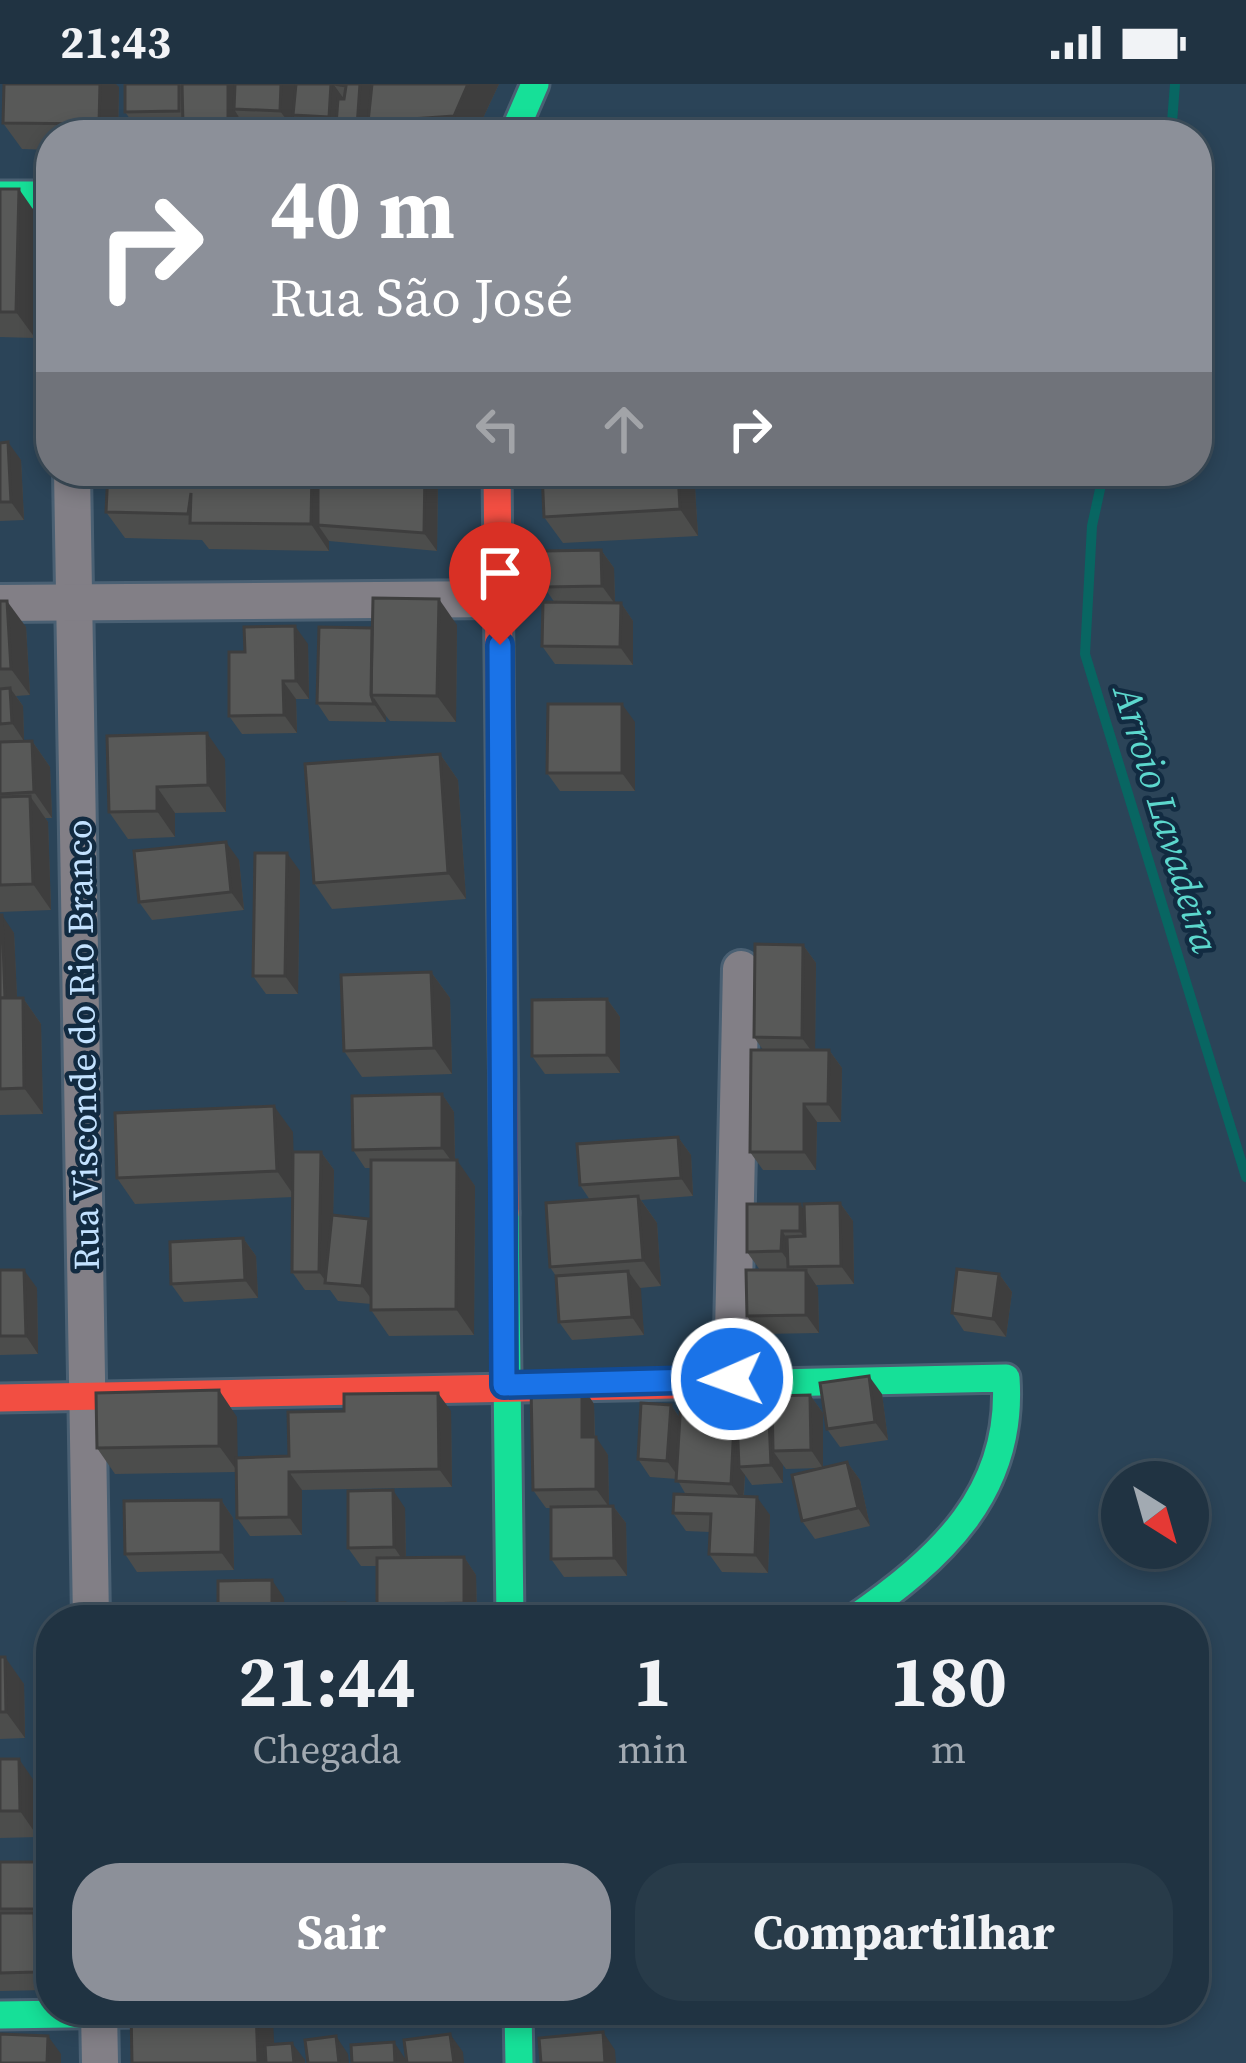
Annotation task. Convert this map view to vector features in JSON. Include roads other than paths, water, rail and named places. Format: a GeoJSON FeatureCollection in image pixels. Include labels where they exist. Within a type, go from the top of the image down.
{"type":"FeatureCollection","features":[{"type":"Feature","properties":{"kind":"street"},"geometry":{"type":"LineString","coordinates":[[519,120],[535,84]]}},
{"type":"Feature","properties":{"kind":"street"},"geometry":{"type":"LineString","coordinates":[[0,195],[36,195]]}},
{"type":"Feature","properties":{"kind":"street","name":"Rua Visconde do Rio Branco"},"geometry":{"type":"LineString","coordinates":[[72,486],[91,1605]]}},
{"type":"Feature","properties":{"kind":"street"},"geometry":{"type":"LineString","coordinates":[[496,486],[510,1605]]}},
{"type":"Feature","properties":{"kind":"street"},"geometry":{"type":"LineString","coordinates":[[0,603],[500,598]]}},
{"type":"Feature","properties":{"kind":"street"},"geometry":{"type":"LineString","coordinates":[[732,1379],[741,969]]}},
{"type":"Feature","properties":{"kind":"street"},"geometry":{"type":"LineString","coordinates":[[0,1398],[86,1400],[732,1379],[1006,1378],[1006,1441],[971,1507],[900,1589],[875,1605]]}},
{"type":"Feature","properties":{"kind":"street"},"geometry":{"type":"LineString","coordinates":[[0,2014],[36,2013]]}},
{"type":"Feature","properties":{"kind":"street"},"geometry":{"type":"LineString","coordinates":[[99,2025],[100,2063]]}},
{"type":"Feature","properties":{"kind":"street"},"geometry":{"type":"LineString","coordinates":[[518,2025],[519,2063]]}},
{"type":"Feature","properties":{"kind":"waterway","name":"Arroio Lavadeira"},"geometry":{"type":"LineString","coordinates":[[1172,120],[1175,84]]}},
{"type":"Feature","properties":{"kind":"waterway","name":"Arroio Lavadeira"},"geometry":{"type":"LineString","coordinates":[[1101,486],[1092,526],[1085,654],[1246,1177]]}}]}
